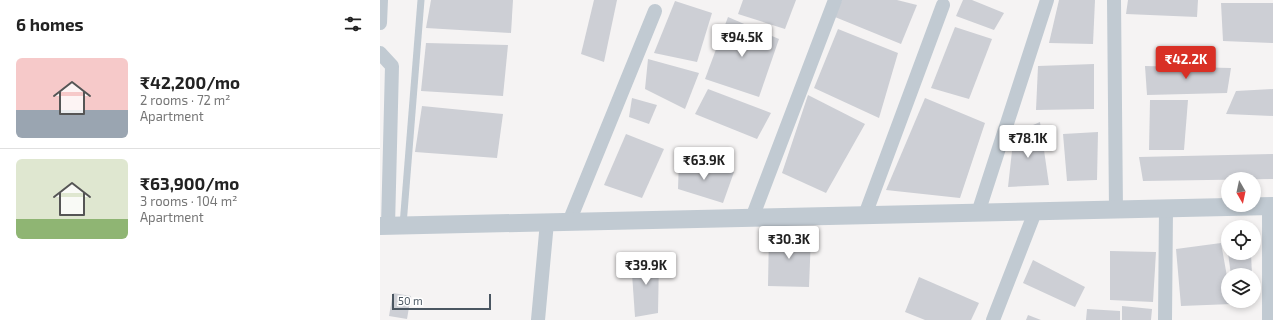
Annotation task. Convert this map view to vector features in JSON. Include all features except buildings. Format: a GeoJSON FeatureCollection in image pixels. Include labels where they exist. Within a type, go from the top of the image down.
{"type":"FeatureCollection","features":[{"type":"Feature","properties":{"kind":"street"},"geometry":{"type":"LineString","coordinates":[[380,23],[382,0]]}},
{"type":"Feature","properties":{"kind":"street"},"geometry":{"type":"LineString","coordinates":[[752,218],[835,0]]}},
{"type":"Feature","properties":{"kind":"street"},"geometry":{"type":"LineString","coordinates":[[978,213],[1047,0]]}},
{"type":"Feature","properties":{"kind":"street"},"geometry":{"type":"LineString","coordinates":[[1114,0],[1116,210]]}},
{"type":"Feature","properties":{"kind":"street"},"geometry":{"type":"LineString","coordinates":[[865,216],[943,5]]}},
{"type":"Feature","properties":{"kind":"street"},"geometry":{"type":"LineString","coordinates":[[569,222],[655,11]]}},
{"type":"Feature","properties":{"kind":"street"},"geometry":{"type":"LineString","coordinates":[[380,53],[392,66],[390,226],[1271,207],[1269,320]]}},
{"type":"Feature","properties":{"kind":"street"},"geometry":{"type":"LineString","coordinates":[[1165,320],[1166,209]]}},
{"type":"Feature","properties":{"kind":"street"},"geometry":{"type":"LineString","coordinates":[[993,320],[1035,212]]}},
{"type":"Feature","properties":{"kind":"street"},"geometry":{"type":"LineString","coordinates":[[538,320],[547,222]]}},
{"type":"Feature","properties":{"kind":"lane"},"geometry":{"type":"LineString","coordinates":[[390,226],[421,0]]}}]}
